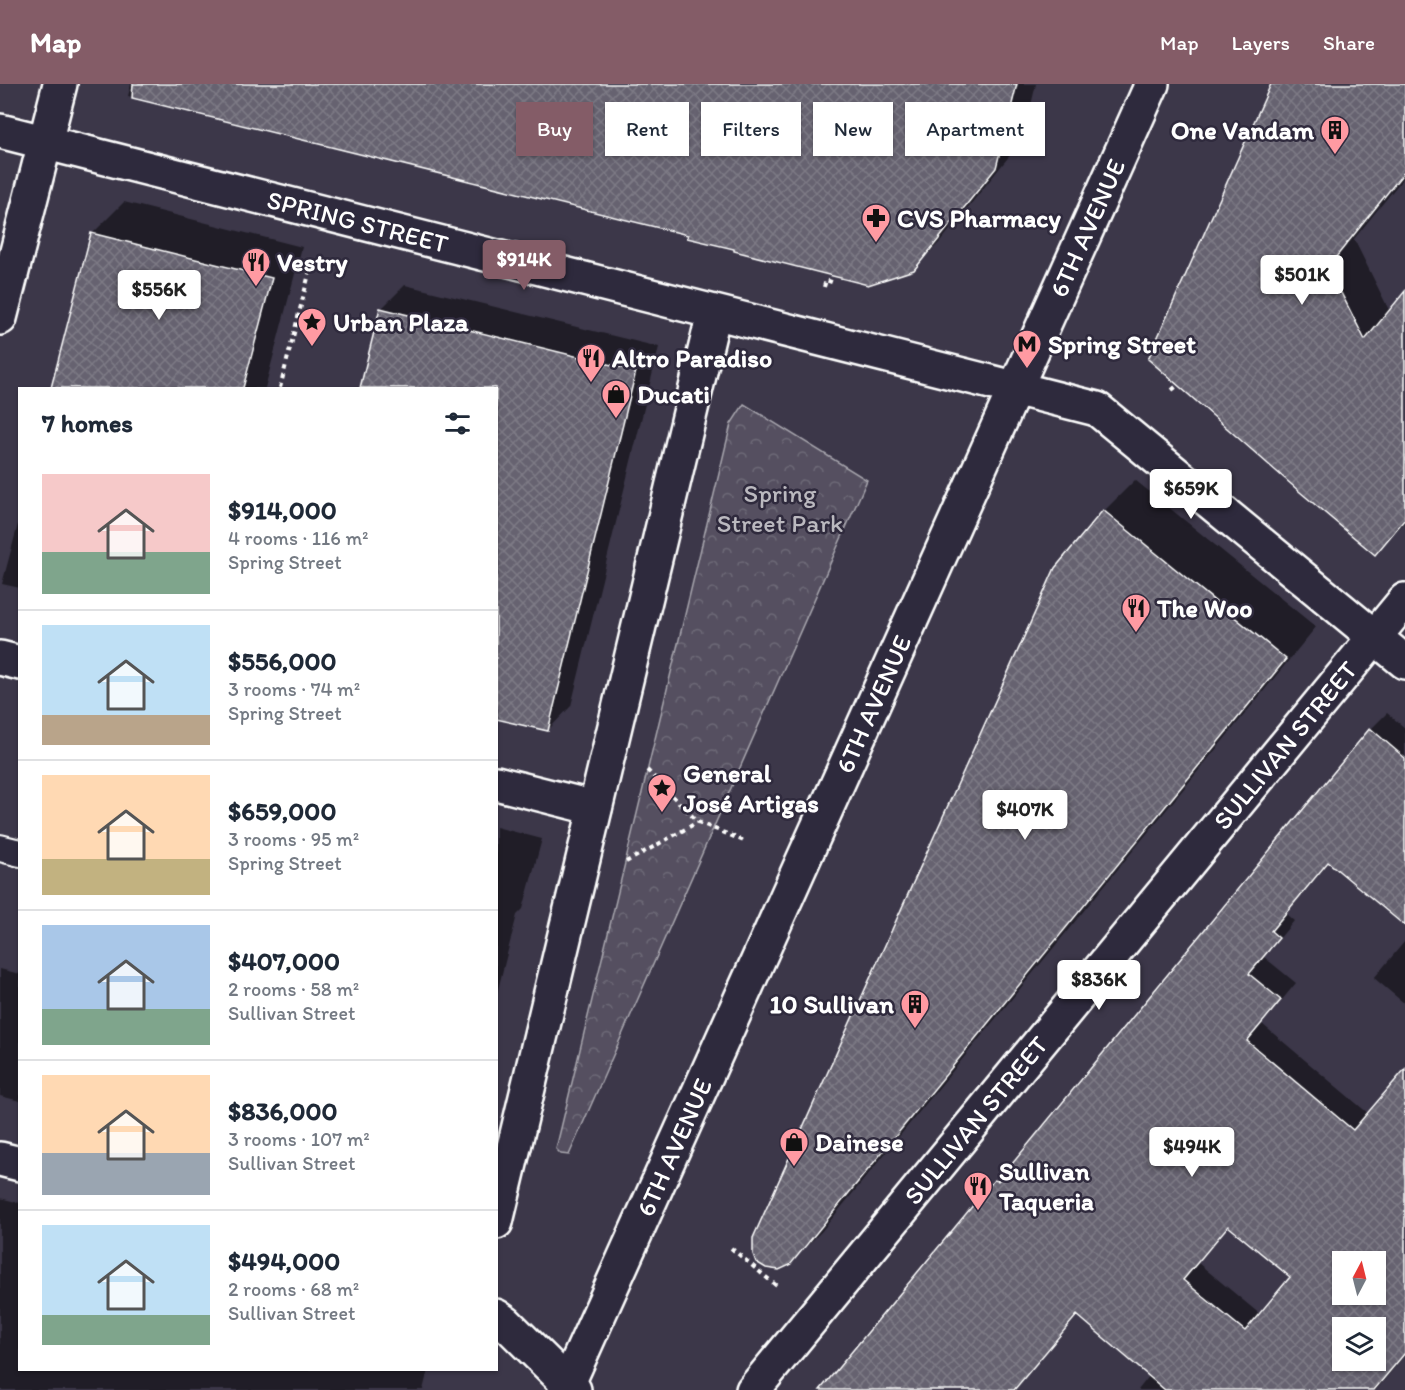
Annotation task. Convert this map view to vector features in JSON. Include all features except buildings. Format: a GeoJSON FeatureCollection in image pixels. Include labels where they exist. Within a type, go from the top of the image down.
{"type":"FeatureCollection","features":[{"type":"Feature","properties":{"kind":"street"},"geometry":{"type":"LineString","coordinates":[[0,318],[60,84]]}},
{"type":"Feature","properties":{"kind":"street","name":"6TH AVENUE"},"geometry":{"type":"LineString","coordinates":[[569,1388],[1152,84]]}},
{"type":"Feature","properties":{"kind":"street","name":"SPRING STREET"},"geometry":{"type":"LineString","coordinates":[[0,131],[1096,409],[1405,662]]}},
{"type":"Feature","properties":{"kind":"street"},"geometry":{"type":"LineString","coordinates":[[498,1214],[714,313]]}},
{"type":"Feature","properties":{"kind":"street","name":"SULLIVAN STREET"},"geometry":{"type":"LineString","coordinates":[[753,1390],[1405,600]]}},
{"type":"Feature","properties":{"kind":"street"},"geometry":{"type":"LineString","coordinates":[[0,658],[18,662]]}},
{"type":"Feature","properties":{"kind":"street"},"geometry":{"type":"LineString","coordinates":[[498,784],[595,808]]}},
{"type":"Feature","properties":{"kind":"street"},"geometry":{"type":"LineString","coordinates":[[0,1159],[18,1164]]}},
{"type":"Feature","properties":{"kind":"street"},"geometry":{"type":"LineString","coordinates":[[498,1318],[569,1388]]}},
{"type":"Feature","properties":{"kind":"lane"},"geometry":{"type":"LineString","coordinates":[[0,848],[18,852]]}},
{"type":"Feature","properties":{"kind":"path"},"geometry":{"type":"LineString","coordinates":[[279,387],[310,270]]}},
{"type":"Feature","properties":{"kind":"path"},"geometry":{"type":"LineString","coordinates":[[824,287],[826,280],[834,283]]}},
{"type":"Feature","properties":{"kind":"path"},"geometry":{"type":"LineString","coordinates":[[1172,390],[1178,385]]}},
{"type":"Feature","properties":{"kind":"path"},"geometry":{"type":"LineString","coordinates":[[643,766],[698,822],[744,842]]}},
{"type":"Feature","properties":{"kind":"path"},"geometry":{"type":"LineString","coordinates":[[619,866],[698,822]]}},
{"type":"Feature","properties":{"kind":"path"},"geometry":{"type":"LineString","coordinates":[[731,1248],[778,1287]]}},
{"type":"Feature","properties":{"kind":"green space","name":"Spring Street Park"},"geometry":{"type":"Polygon","coordinates":[[[744,404],[867,480],[569,1155],[561,1154],[556,1149],[731,424],[744,404]]]}},
{"type":"Feature","properties":{"kind":"place","name":"One Vandam"},"geometry":{"type":"Point","coordinates":[1335,156]}},
{"type":"Feature","properties":{"kind":"place","name":"CVS Pharmacy"},"geometry":{"type":"Point","coordinates":[876,244]}},
{"type":"Feature","properties":{"kind":"place","name":"Vestry"},"geometry":{"type":"Point","coordinates":[256,288]}},
{"type":"Feature","properties":{"kind":"place","name":"Urban Plaza"},"geometry":{"type":"Point","coordinates":[312,348]}},
{"type":"Feature","properties":{"kind":"place","name":"Spring Street"},"geometry":{"type":"Point","coordinates":[1027,370]}},
{"type":"Feature","properties":{"kind":"place","name":"Altro Paradiso"},"geometry":{"type":"Point","coordinates":[591,384]}},
{"type":"Feature","properties":{"kind":"place","name":"Ducati"},"geometry":{"type":"Point","coordinates":[616,420]}},
{"type":"Feature","properties":{"kind":"place","name":"The Woo"},"geometry":{"type":"Point","coordinates":[1136,634]}},
{"type":"Feature","properties":{"kind":"place","name":"General José Artigas"},"geometry":{"type":"Point","coordinates":[662,814]}},
{"type":"Feature","properties":{"kind":"place","name":"10 Sullivan"},"geometry":{"type":"Point","coordinates":[915,1030]}},
{"type":"Feature","properties":{"kind":"place","name":"Dainese"},"geometry":{"type":"Point","coordinates":[794,1168]}},
{"type":"Feature","properties":{"kind":"place","name":"Sullivan Taqueria"},"geometry":{"type":"Point","coordinates":[978,1212]}}]}
